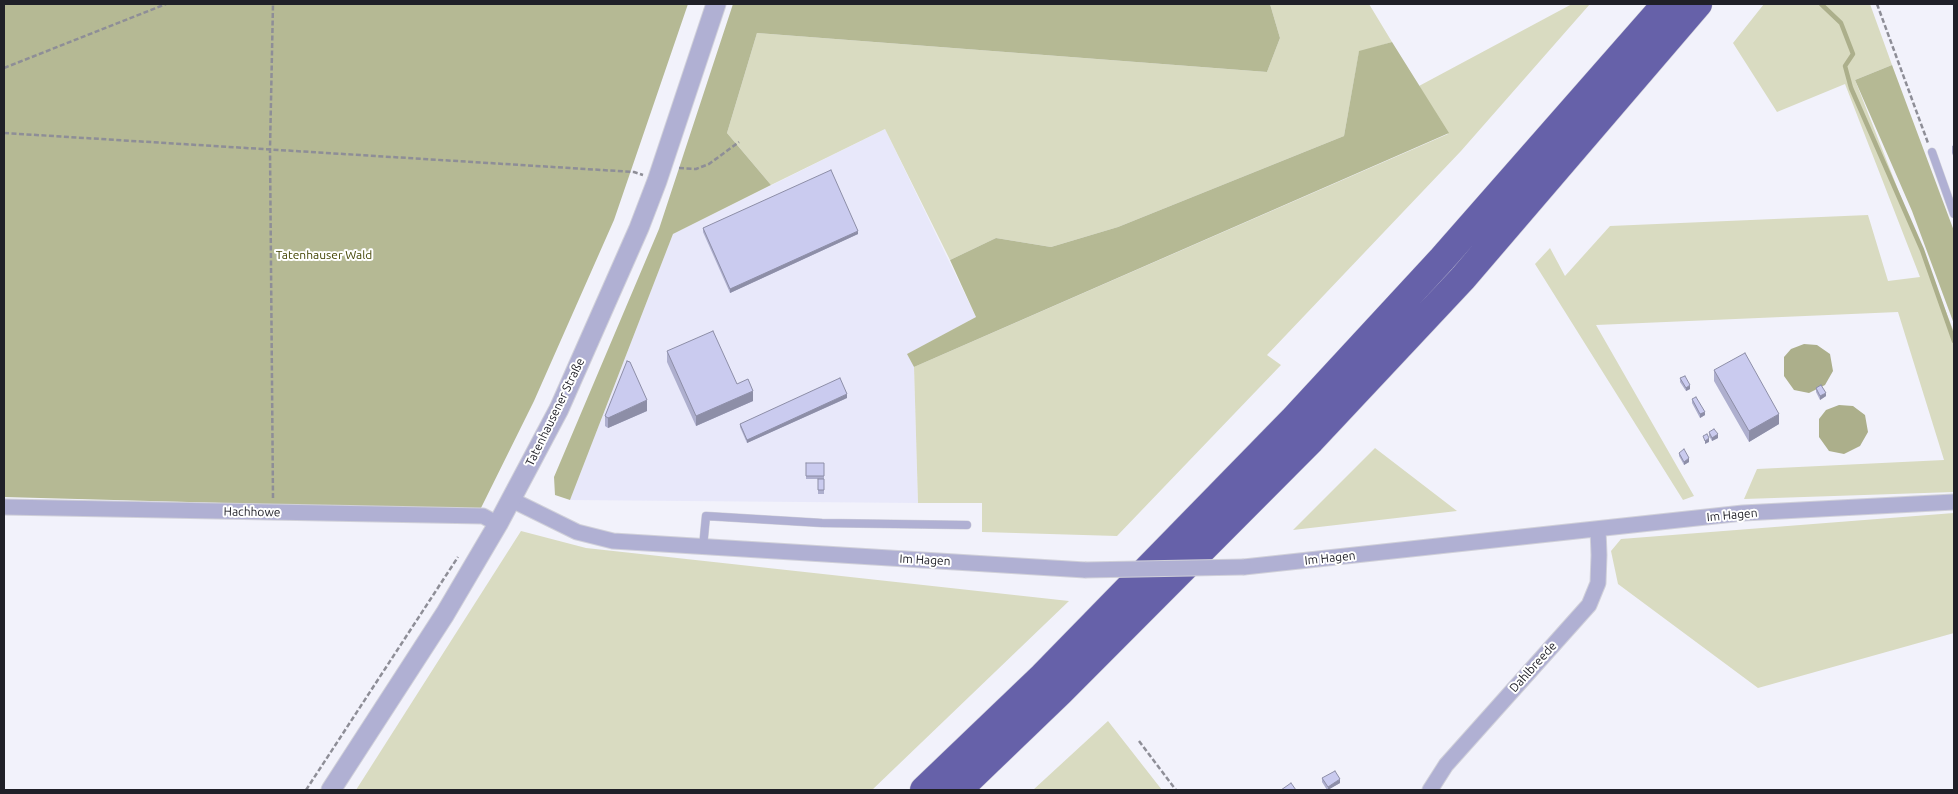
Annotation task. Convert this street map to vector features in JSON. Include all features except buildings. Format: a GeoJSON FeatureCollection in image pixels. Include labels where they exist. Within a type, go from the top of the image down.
{"type":"FeatureCollection","features":[{"type":"Feature","properties":{"kind":"highway"},"geometry":{"type":"LineString","coordinates":[[924,790],[1043,676],[1294,419],[1442,259],[1666,4]]}},
{"type":"Feature","properties":{"kind":"highway"},"geometry":{"type":"LineString","coordinates":[[958,790],[1060,692],[1311,440],[1463,278],[1698,4]]}},
{"type":"Feature","properties":{"kind":"street","name":"Tatenhausener Straße"},"geometry":{"type":"LineString","coordinates":[[331,790],[444,614],[498,524],[559,409],[639,228],[655,164],[716,4]]}},
{"type":"Feature","properties":{"kind":"street","name":"Im Hagen"},"geometry":{"type":"LineString","coordinates":[[512,500],[577,532],[613,541],[1085,570],[1244,567],[1743,513],[1954,502]]}},
{"type":"Feature","properties":{"kind":"street","name":"Hachhowe"},"geometry":{"type":"LineString","coordinates":[[4,507],[483,516],[498,524]]}},
{"type":"Feature","properties":{"kind":"street","name":"Dahlbreede"},"geometry":{"type":"LineString","coordinates":[[1430,790],[1446,765],[1590,605],[1598,583],[1598,529]]}},
{"type":"Feature","properties":{"kind":"lane"},"geometry":{"type":"LineString","coordinates":[[1932,152],[1954,214]]}},
{"type":"Feature","properties":{"kind":"lane"},"geometry":{"type":"LineString","coordinates":[[703,547],[706,516],[822,523],[967,525]]}},
{"type":"Feature","properties":{"kind":"path"},"geometry":{"type":"LineString","coordinates":[[4,68],[166,4]]}},
{"type":"Feature","properties":{"kind":"path"},"geometry":{"type":"LineString","coordinates":[[273,4],[270,149],[273,512]]}},
{"type":"Feature","properties":{"kind":"path"},"geometry":{"type":"LineString","coordinates":[[1877,4],[1932,152]]}},
{"type":"Feature","properties":{"kind":"path"},"geometry":{"type":"LineString","coordinates":[[4,133],[634,172]]}},
{"type":"Feature","properties":{"kind":"path"},"geometry":{"type":"LineString","coordinates":[[643,175],[655,164],[696,169],[709,164],[739,142]]}},
{"type":"Feature","properties":{"kind":"path"},"geometry":{"type":"LineString","coordinates":[[306,790],[463,549]]}},
{"type":"Feature","properties":{"kind":"path"},"geometry":{"type":"LineString","coordinates":[[1139,741],[1176,790]]}},
{"type":"Feature","properties":{"kind":"shaded area"},"geometry":{"type":"Polygon","coordinates":[[[1270,4],[1369,4],[1392,42],[1359,52],[1344,136],[1118,227],[1051,247],[996,238],[950,260],[885,129],[771,185],[727,133],[757,33],[1267,72],[1280,38],[1270,4]]]}},
{"type":"Feature","properties":{"kind":"shaded area"},"geometry":{"type":"Polygon","coordinates":[[[1572,4],[1590,4],[1461,151],[1267,355],[1281,365],[1117,536],[982,532],[982,503],[918,503],[914,367],[1448,134],[1419,86],[1572,4]]]}},
{"type":"Feature","properties":{"kind":"shaded area"},"geometry":{"type":"Polygon","coordinates":[[[1764,4],[1870,4],[1892,65],[1855,80],[1954,332],[1954,492],[1744,499],[1757,469],[1944,460],[1898,312],[1596,325],[1694,496],[1683,500],[1535,264],[1550,248],[1565,276],[1610,226],[1868,215],[1888,281],[1920,277],[1845,84],[1777,112],[1733,43],[1764,4]]]}},
{"type":"Feature","properties":{"kind":"shaded area"},"geometry":{"type":"Polygon","coordinates":[[[885,129],[976,317],[908,354],[914,367],[918,503],[570,500],[673,234],[885,129]]]}},
{"type":"Feature","properties":{"kind":"shaded area"},"geometry":{"type":"Polygon","coordinates":[[[1804,344],[1817,345],[1830,354],[1833,371],[1825,385],[1809,393],[1794,390],[1784,376],[1784,357],[1791,349],[1804,344]]]}},
{"type":"Feature","properties":{"kind":"shaded area"},"geometry":{"type":"Polygon","coordinates":[[[1839,405],[1853,406],[1865,415],[1868,432],[1860,446],[1844,454],[1829,451],[1819,437],[1819,419],[1826,410],[1839,405]]]}},
{"type":"Feature","properties":{"kind":"shaded area"},"geometry":{"type":"Polygon","coordinates":[[[1375,448],[1457,511],[1293,530],[1375,448]]]}},
{"type":"Feature","properties":{"kind":"shaded area"},"geometry":{"type":"Polygon","coordinates":[[[1954,513],[1954,633],[1758,688],[1618,584],[1611,551],[1621,539],[1954,513]]]}},
{"type":"Feature","properties":{"kind":"shaded area"},"geometry":{"type":"Polygon","coordinates":[[[521,531],[586,548],[1069,601],[872,790],[356,790],[521,531]]]}},
{"type":"Feature","properties":{"kind":"shaded area"},"geometry":{"type":"Polygon","coordinates":[[[1108,721],[1162,790],[1033,790],[1108,721]]]}},
{"type":"Feature","properties":{"kind":"green space","name":"Tatenhauser Wald"},"geometry":{"type":"Polygon","coordinates":[[[4,4],[688,4],[614,220],[534,401],[480,510],[4,497],[4,4]]]}},
{"type":"Feature","properties":{"kind":"green space"},"geometry":{"type":"Polygon","coordinates":[[[733,4],[1270,4],[1280,38],[1267,72],[757,33],[727,133],[771,185],[673,234],[570,500],[555,495],[554,477],[659,229],[733,4]]]}},
{"type":"Feature","properties":{"kind":"green space"},"geometry":{"type":"Polygon","coordinates":[[[1392,42],[1449,133],[914,367],[907,354],[976,317],[950,260],[996,238],[1051,247],[1118,227],[1344,136],[1359,51],[1392,42]]]}},
{"type":"Feature","properties":{"kind":"green space"},"geometry":{"type":"Polygon","coordinates":[[[1892,65],[1954,231],[1954,324],[1912,211],[1855,80],[1892,65]]]}},
{"type":"Feature","properties":{"kind":"waterway"},"geometry":{"type":"LineString","coordinates":[[1821,4],[1841,23],[1853,54],[1845,66],[1851,88],[1922,250],[1954,341]]}}]}
